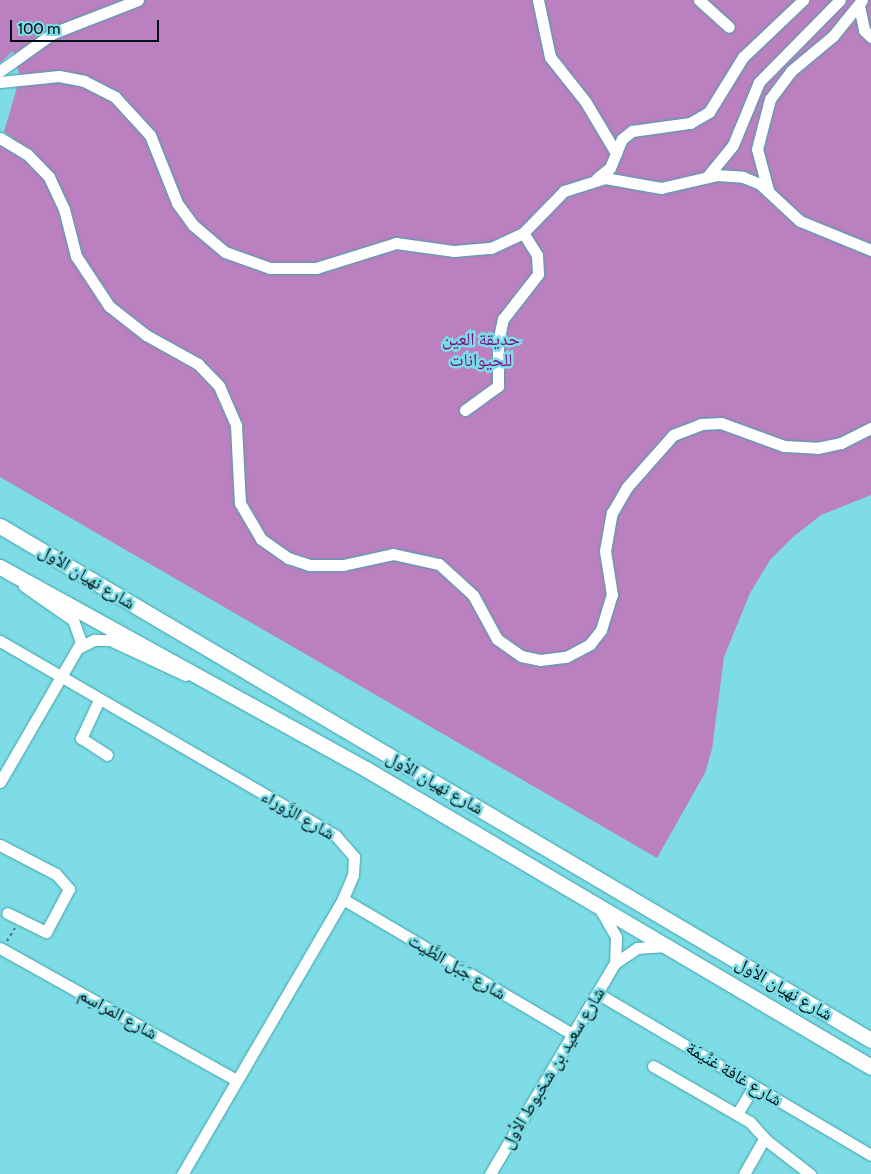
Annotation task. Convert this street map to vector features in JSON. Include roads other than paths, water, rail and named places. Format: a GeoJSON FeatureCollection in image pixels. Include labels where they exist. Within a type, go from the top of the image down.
{"type":"FeatureCollection","features":[{"type":"Feature","properties":{"kind":"main road","name":"شارع نهيان الأول"},"geometry":{"type":"LineString","coordinates":[[2,528],[871,1040]]}},
{"type":"Feature","properties":{"kind":"main road","name":"شارع نهيان الأول"},"geometry":{"type":"LineString","coordinates":[[5,570],[206,679],[871,1067]]}},
{"type":"Feature","properties":{"kind":"street"},"geometry":{"type":"LineString","coordinates":[[0,71],[53,33],[138,0]]}},
{"type":"Feature","properties":{"kind":"street"},"geometry":{"type":"LineString","coordinates":[[538,0],[550,57],[585,101],[615,156],[632,182]]}},
{"type":"Feature","properties":{"kind":"street"},"geometry":{"type":"LineString","coordinates":[[699,0],[729,27]]}},
{"type":"Feature","properties":{"kind":"street"},"geometry":{"type":"LineString","coordinates":[[597,178],[615,156],[622,139],[632,131],[681,125],[703,116],[742,57],[803,0]]}},
{"type":"Feature","properties":{"kind":"street"},"geometry":{"type":"LineString","coordinates":[[707,177],[733,145],[759,82],[840,0]]}},
{"type":"Feature","properties":{"kind":"street"},"geometry":{"type":"LineString","coordinates":[[769,192],[757,149],[770,99],[783,79],[834,36],[860,3]]}},
{"type":"Feature","properties":{"kind":"street"},"geometry":{"type":"LineString","coordinates":[[860,3],[871,48]]}},
{"type":"Feature","properties":{"kind":"street"},"geometry":{"type":"LineString","coordinates":[[0,82],[60,76],[84,81],[115,97],[150,135],[177,202],[193,225],[225,252],[258,266],[316,268],[396,243],[479,251],[523,232],[564,191],[597,178],[672,187],[707,177],[743,177],[769,192],[800,221],[871,250]]}},
{"type":"Feature","properties":{"kind":"street"},"geometry":{"type":"LineString","coordinates":[[0,138],[27,154],[49,178],[64,209],[76,256],[109,306],[146,335],[198,364],[219,386],[236,425],[240,503],[261,539],[288,558],[320,567],[393,554],[439,564],[473,595],[497,639],[521,656],[540,660],[566,657],[590,644],[601,630],[612,595],[605,551],[612,513],[627,487],[673,435],[701,424],[722,423],[784,446],[817,448],[841,443],[871,428]]}},
{"type":"Feature","properties":{"kind":"street"},"geometry":{"type":"LineString","coordinates":[[465,410],[500,383],[498,342],[503,319],[538,274],[537,255],[523,232]]}},
{"type":"Feature","properties":{"kind":"street"},"geometry":{"type":"LineString","coordinates":[[5,570],[73,620],[80,648]]}},
{"type":"Feature","properties":{"kind":"street"},"geometry":{"type":"LineString","coordinates":[[0,782],[80,648],[94,640],[110,640],[172,670],[206,679]]}},
{"type":"Feature","properties":{"kind":"street","name":"شارع الزَّوراء"},"geometry":{"type":"LineString","coordinates":[[0,641],[98,702],[344,841],[355,866],[343,899],[182,1174]]}},
{"type":"Feature","properties":{"kind":"street"},"geometry":{"type":"LineString","coordinates":[[98,702],[81,738],[107,755]]}},
{"type":"Feature","properties":{"kind":"street"},"geometry":{"type":"LineString","coordinates":[[0,845],[56,874],[69,889],[49,930],[39,932],[7,913]]}},
{"type":"Feature","properties":{"kind":"street","name":"شارع جَبَل الظَّيت"},"geometry":{"type":"LineString","coordinates":[[343,899],[572,1034]]}},
{"type":"Feature","properties":{"kind":"street"},"geometry":{"type":"LineString","coordinates":[[596,905],[612,926],[615,963]]}},
{"type":"Feature","properties":{"kind":"street","name":"شارع سعيد بن شخبوط الأول"},"geometry":{"type":"LineString","coordinates":[[490,1174],[615,963],[637,948],[663,946]]}},
{"type":"Feature","properties":{"kind":"street","name":"شارع المَراسِم"},"geometry":{"type":"LineString","coordinates":[[1,949],[236,1080]]}},
{"type":"Feature","properties":{"kind":"street","name":"شارع غافة غنَّيمَة"},"geometry":{"type":"LineString","coordinates":[[597,993],[871,1155]]}},
{"type":"Feature","properties":{"kind":"street"},"geometry":{"type":"LineString","coordinates":[[653,1066],[737,1114],[764,1139],[810,1174]]}},
{"type":"Feature","properties":{"kind":"street"},"geometry":{"type":"LineString","coordinates":[[737,1114],[754,1086]]}},
{"type":"Feature","properties":{"kind":"street"},"geometry":{"type":"LineString","coordinates":[[744,1174],[764,1139]]}},
{"type":"Feature","properties":{"kind":"park label","name":"حديقة العين للحيوانات"},"geometry":{"type":"Point","coordinates":[481,350]}}]}
